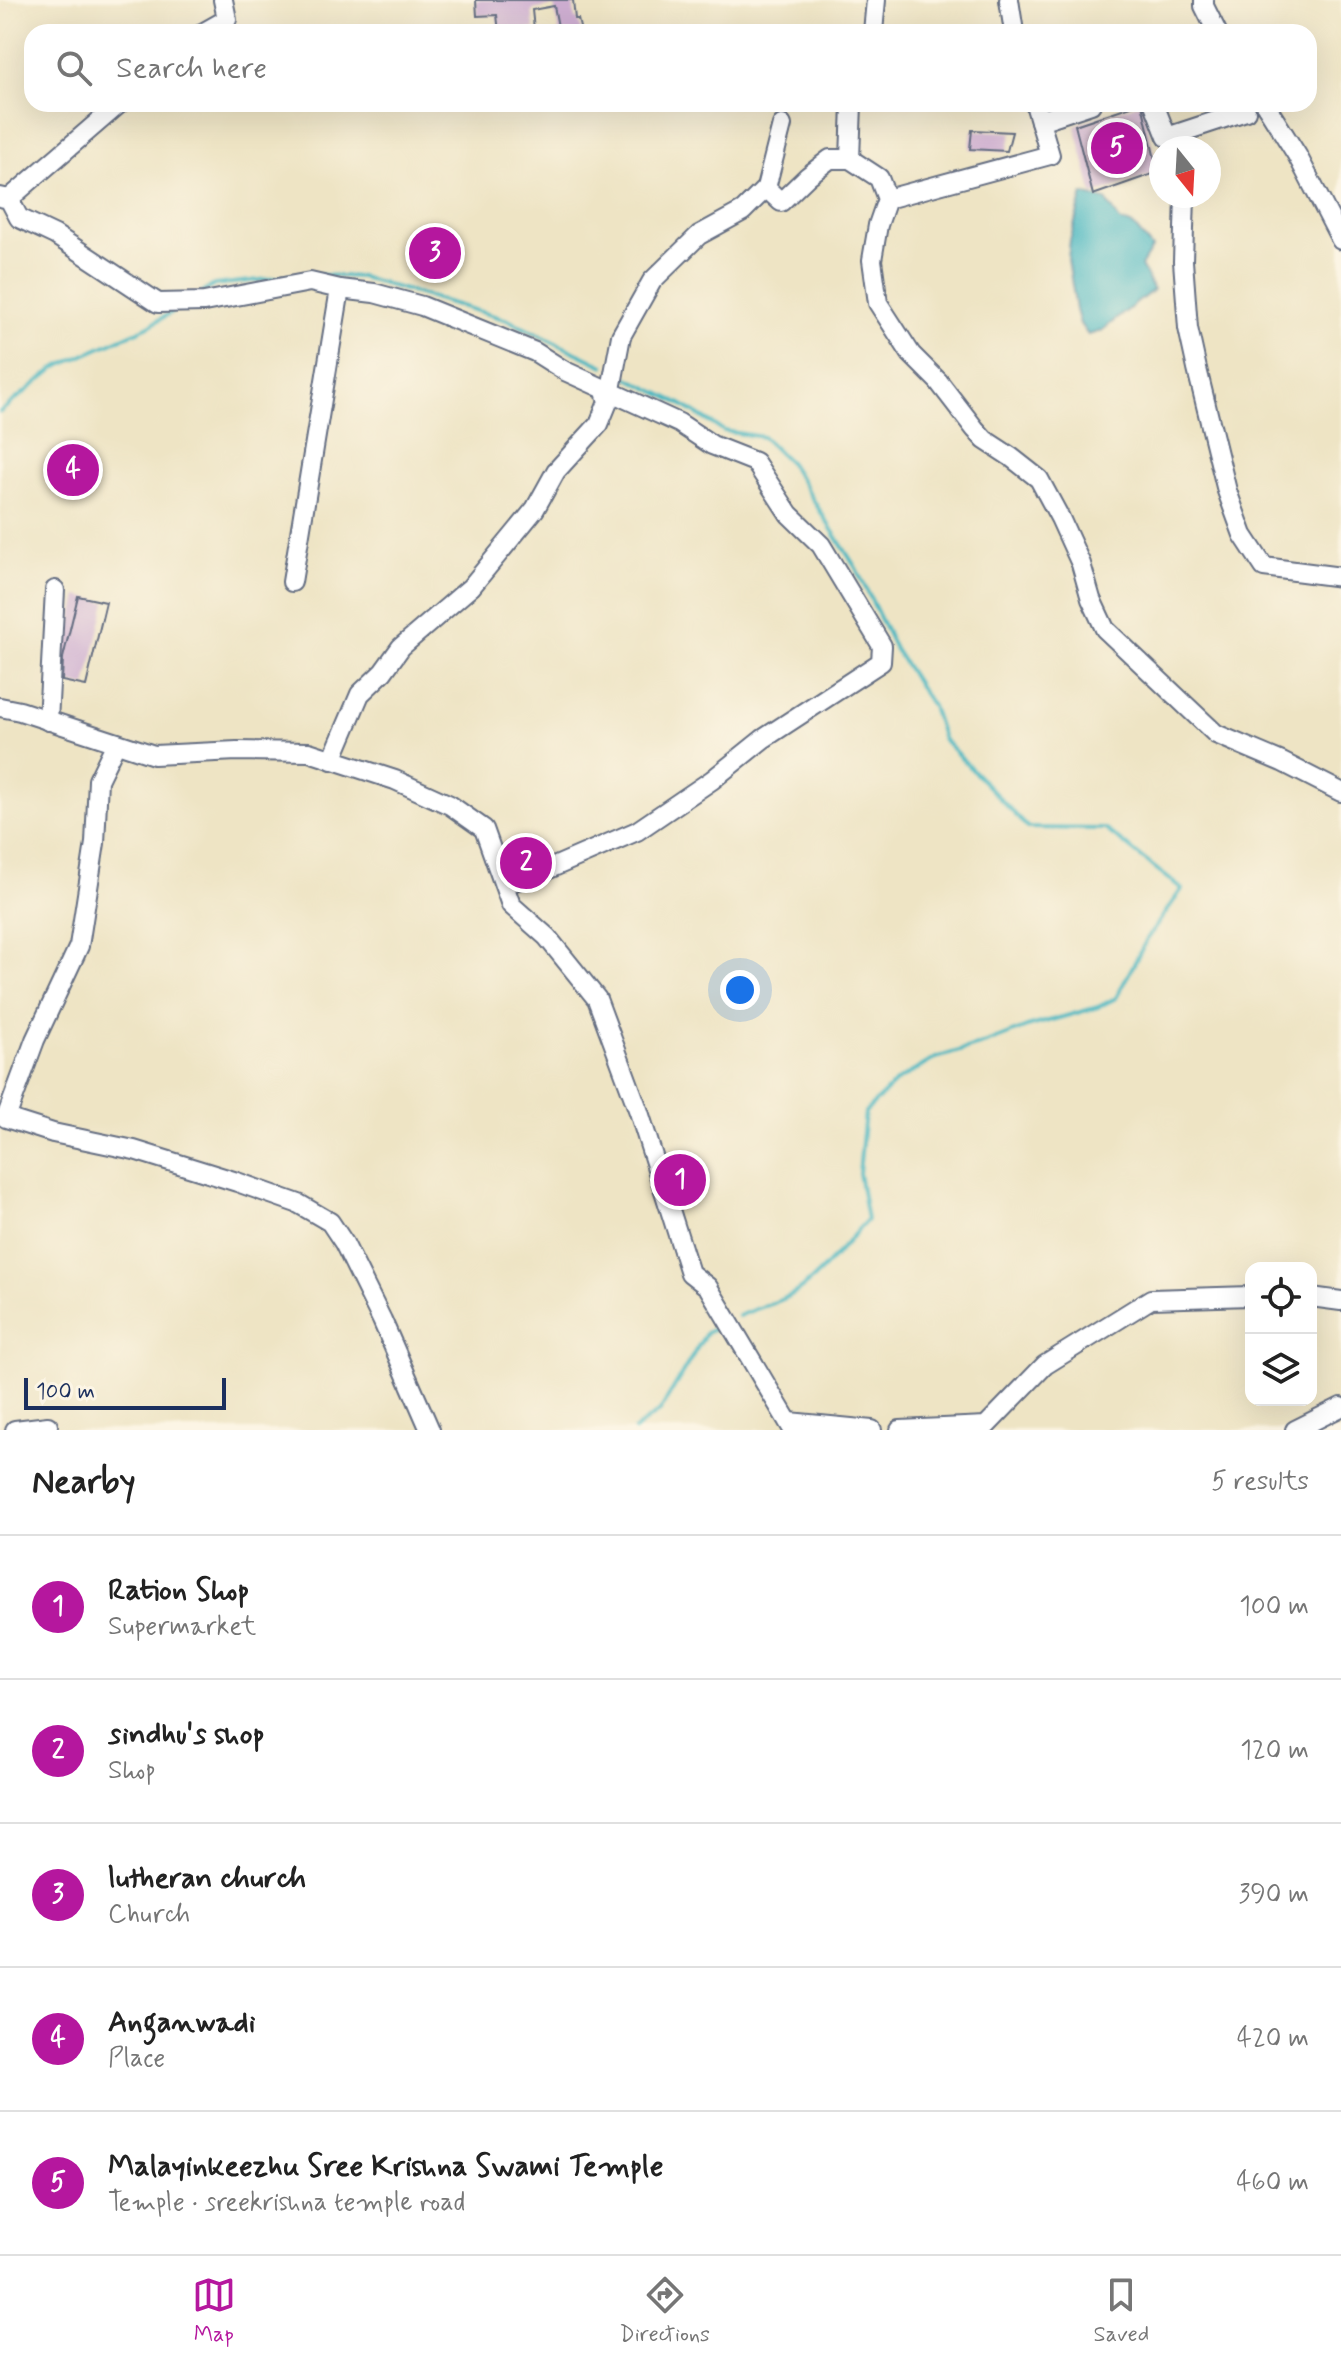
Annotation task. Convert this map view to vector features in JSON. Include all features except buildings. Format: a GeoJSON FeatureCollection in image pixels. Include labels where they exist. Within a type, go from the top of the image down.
{"type":"FeatureCollection","features":[{"type":"Feature","properties":{"kind":"street"},"geometry":{"type":"LineString","coordinates":[[218,24],[227,19],[223,0]]}},
{"type":"Feature","properties":{"kind":"street"},"geometry":{"type":"LineString","coordinates":[[874,24],[876,0]]}},
{"type":"Feature","properties":{"kind":"street"},"geometry":{"type":"LineString","coordinates":[[1009,0],[1013,24]]}},
{"type":"Feature","properties":{"kind":"street"},"geometry":{"type":"LineString","coordinates":[[1204,0],[1213,24]]}},
{"type":"Feature","properties":{"kind":"street"},"geometry":{"type":"LineString","coordinates":[[109,112],[5,198],[19,218],[55,235],[158,303],[204,302],[310,282],[374,293],[422,306],[535,352],[608,394],[679,423],[712,445],[755,462],[789,514],[821,545],[882,646],[881,662],[763,739],[712,780],[637,831],[533,876],[504,884]]}},
{"type":"Feature","properties":{"kind":"street"},"geometry":{"type":"LineString","coordinates":[[850,159],[852,112]]}},
{"type":"Feature","properties":{"kind":"street"},"geometry":{"type":"LineString","coordinates":[[887,199],[1050,155],[1037,112]]}},
{"type":"Feature","properties":{"kind":"street"},"geometry":{"type":"LineString","coordinates":[[1157,112],[1167,136]]}},
{"type":"Feature","properties":{"kind":"street"},"geometry":{"type":"LineString","coordinates":[[1184,136],[1244,112]]}},
{"type":"Feature","properties":{"kind":"street"},"geometry":{"type":"LineString","coordinates":[[1270,112],[1297,155],[1341,240]]}},
{"type":"Feature","properties":{"kind":"street"},"geometry":{"type":"LineString","coordinates":[[332,760],[360,694],[383,672],[401,647],[471,587],[535,509],[556,471],[599,424],[621,336],[652,281],[699,235],[743,211],[766,188],[782,125]]}},
{"type":"Feature","properties":{"kind":"street"},"geometry":{"type":"LineString","coordinates":[[766,188],[781,202],[830,159],[850,159],[879,178],[887,199],[878,225],[872,260],[878,303],[911,354],[938,381],[985,440],[1039,479],[1081,564],[1091,599],[1105,629],[1216,734],[1341,792]]}},
{"type":"Feature","properties":{"kind":"street"},"geometry":{"type":"LineString","coordinates":[[1185,208],[1183,261],[1188,328],[1227,491],[1243,535],[1264,567],[1341,577]]}},
{"type":"Feature","properties":{"kind":"street"},"geometry":{"type":"LineString","coordinates":[[292,582],[340,289]]}},
{"type":"Feature","properties":{"kind":"street"},"geometry":{"type":"LineString","coordinates":[[48,721],[55,590]]}},
{"type":"Feature","properties":{"kind":"street"},"geometry":{"type":"LineString","coordinates":[[0,707],[154,755],[309,752],[395,780],[450,805],[484,829],[511,905],[547,937],[597,999],[639,1112],[690,1273],[708,1287],[791,1426],[872,1430]]}},
{"type":"Feature","properties":{"kind":"street"},"geometry":{"type":"LineString","coordinates":[[116,743],[98,780],[95,843],[79,946],[35,1040],[6,1118],[53,1133],[134,1150],[213,1174],[299,1204],[330,1222],[344,1243],[382,1320],[430,1430]]}},
{"type":"Feature","properties":{"kind":"street"},"geometry":{"type":"LineString","coordinates":[[900,1430],[986,1426],[1045,1365],[1151,1299],[1245,1296]]}},
{"type":"Feature","properties":{"kind":"street"},"geometry":{"type":"LineString","coordinates":[[1317,1298],[1341,1301]]}},
{"type":"Feature","properties":{"kind":"street"},"geometry":{"type":"LineString","coordinates":[[1295,1430],[1341,1407]]}},
{"type":"Feature","properties":{"kind":"street"},"geometry":{"type":"LineString","coordinates":[[15,1430],[48,1426]]}},
{"type":"Feature","properties":{"kind":"water"},"geometry":{"type":"Polygon","coordinates":[[[1083,194],[1106,200],[1120,221],[1134,226],[1152,248],[1141,266],[1153,290],[1101,331],[1088,335],[1080,324],[1076,310],[1068,259],[1083,194]]]}},
{"type":"Feature","properties":{"kind":"waterway"},"geometry":{"type":"LineString","coordinates":[[202,293],[214,285],[306,275]]}},
{"type":"Feature","properties":{"kind":"waterway"},"geometry":{"type":"LineString","coordinates":[[319,275],[361,277],[508,320],[604,366]]}},
{"type":"Feature","properties":{"kind":"waterway"},"geometry":{"type":"LineString","coordinates":[[0,412],[55,368],[149,326],[172,312]]}},
{"type":"Feature","properties":{"kind":"waterway"},"geometry":{"type":"LineString","coordinates":[[624,376],[681,404],[724,431],[763,437],[790,463],[856,568],[895,649],[932,706],[943,739],[1028,828],[1105,829],[1182,889],[1147,939],[1116,998],[1098,1007],[936,1058],[897,1081],[865,1112],[859,1173],[867,1220],[822,1270],[801,1288],[785,1298],[739,1316]]}},
{"type":"Feature","properties":{"kind":"waterway"},"geometry":{"type":"LineString","coordinates":[[634,1430],[660,1411],[706,1333],[719,1326]]}},
{"type":"Feature","properties":{"kind":"place","name":"Malayinkeezhu Sree Krishna Swami Temple"},"geometry":{"type":"Point","coordinates":[1117,148]}},
{"type":"Feature","properties":{"kind":"place","name":"lutheran church"},"geometry":{"type":"Point","coordinates":[435,253]}},
{"type":"Feature","properties":{"kind":"place","name":"Anganwadi"},"geometry":{"type":"Point","coordinates":[73,470]}},
{"type":"Feature","properties":{"kind":"place","name":"sindhu's shop"},"geometry":{"type":"Point","coordinates":[526,863]}},
{"type":"Feature","properties":{"kind":"place","name":"Ration Shop"},"geometry":{"type":"Point","coordinates":[680,1180]}}]}
